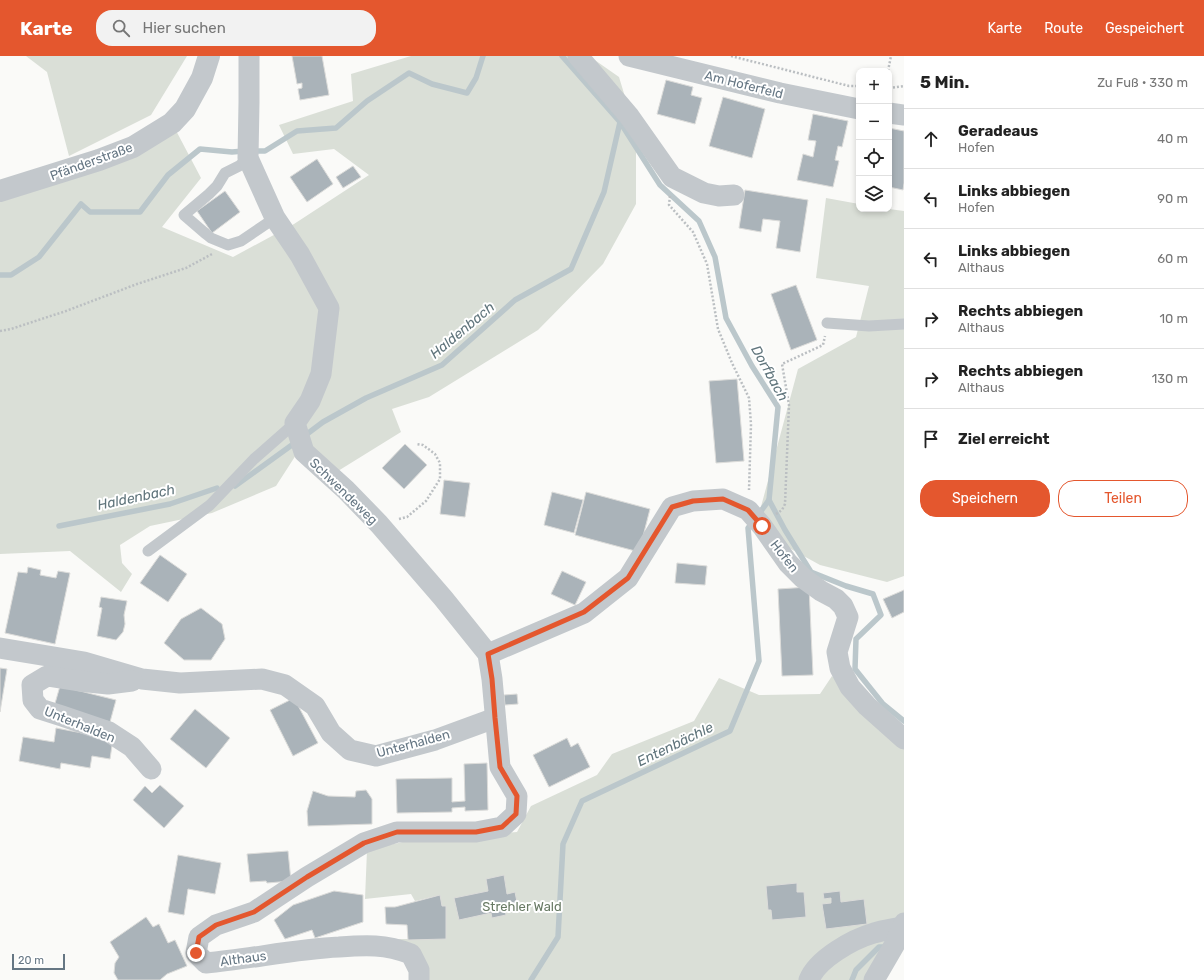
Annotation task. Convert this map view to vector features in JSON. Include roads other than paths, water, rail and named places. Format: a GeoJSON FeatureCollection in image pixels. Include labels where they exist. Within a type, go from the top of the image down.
{"type":"FeatureCollection","features":[{"type":"Feature","properties":{"kind":"street","name":"Pfänderstraße"},"geometry":{"type":"LineString","coordinates":[[0,191],[99,160],[133,147],[172,123],[185,109],[202,78],[209,56]]}},
{"type":"Feature","properties":{"kind":"street"},"geometry":{"type":"LineString","coordinates":[[249,56],[248,151],[275,218],[300,255],[329,308],[321,374],[310,401],[295,423]]}},
{"type":"Feature","properties":{"kind":"street"},"geometry":{"type":"LineString","coordinates":[[578,56],[629,116],[672,177],[704,192],[719,196],[734,195]]}},
{"type":"Feature","properties":{"kind":"street","name":"Am Hoferfeld"},"geometry":{"type":"LineString","coordinates":[[629,56],[780,93],[856,108]]}},
{"type":"Feature","properties":{"kind":"street"},"geometry":{"type":"LineString","coordinates":[[892,113],[904,115]]}},
{"type":"Feature","properties":{"kind":"street","name":"Schwendeweg"},"geometry":{"type":"LineString","coordinates":[[295,423],[304,452],[346,490],[379,524],[443,598],[488,654]]}},
{"type":"Feature","properties":{"kind":"street","name":"Hofen"},"geometry":{"type":"LineString","coordinates":[[488,654],[584,612],[628,578],[672,507],[693,501],[723,499],[748,510],[762,526],[788,563],[803,578],[821,591],[836,599],[843,606],[848,617],[837,652],[840,668],[850,687],[867,706],[904,739]]}},
{"type":"Feature","properties":{"kind":"street","name":"Unterhalden"},"geometry":{"type":"LineString","coordinates":[[0,648],[84,662],[142,679],[180,683],[262,679],[285,685],[315,706],[331,732],[350,750],[376,756],[435,740],[495,718]]}},
{"type":"Feature","properties":{"kind":"street","name":"Althaus"},"geometry":{"type":"LineString","coordinates":[[420,980],[419,970],[411,954],[398,949],[371,945],[310,948],[237,960],[206,963],[196,953],[199,937],[216,925],[254,912],[307,877],[364,843],[397,832],[476,832],[502,827],[516,814],[517,796],[500,767],[492,679],[488,654]]}},
{"type":"Feature","properties":{"kind":"street","name":"Unterhalden"},"geometry":{"type":"LineString","coordinates":[[142,679],[108,684],[48,676],[32,685],[32,700],[40,710],[109,732],[132,747],[151,770]]}},
{"type":"Feature","properties":{"kind":"street"},"geometry":{"type":"LineString","coordinates":[[809,980],[812,973],[828,957],[850,944],[873,933],[897,937],[874,980]]}},
{"type":"Feature","properties":{"kind":"lane"},"geometry":{"type":"LineString","coordinates":[[248,151],[239,166],[225,173],[217,186],[184,215],[211,238],[228,244],[241,240],[275,218]]}},
{"type":"Feature","properties":{"kind":"lane"},"geometry":{"type":"LineString","coordinates":[[827,323],[869,326],[904,324]]}},
{"type":"Feature","properties":{"kind":"lane"},"geometry":{"type":"LineString","coordinates":[[148,551],[210,505],[254,459],[295,423]]}},
{"type":"Feature","properties":{"kind":"waterway"},"geometry":{"type":"LineString","coordinates":[[253,151],[265,151],[297,131],[336,128],[367,101],[409,73],[432,84],[467,93],[476,78],[483,56]]}},
{"type":"Feature","properties":{"kind":"waterway","name":"Dorfbach"},"geometry":{"type":"LineString","coordinates":[[562,56],[620,122],[660,185],[699,221],[715,257],[726,318],[752,366],[778,407],[769,500],[785,530],[811,572],[846,586],[873,594],[881,615],[856,639],[855,669],[883,704],[904,721]]}},
{"type":"Feature","properties":{"kind":"waterway","name":"Haldenbach"},"geometry":{"type":"LineString","coordinates":[[303,437],[323,422],[366,398],[442,365],[515,300],[571,269],[604,192],[620,122]]}},
{"type":"Feature","properties":{"kind":"waterway"},"geometry":{"type":"LineString","coordinates":[[0,275],[11,275],[39,257],[81,204],[90,212],[140,212],[168,175],[200,149],[232,152],[244,151]]}},
{"type":"Feature","properties":{"kind":"waterway","name":"Haldenbach"},"geometry":{"type":"LineString","coordinates":[[235,486],[296,442]]}},
{"type":"Feature","properties":{"kind":"waterway","name":"Haldenbach"},"geometry":{"type":"LineString","coordinates":[[59,526],[170,504],[217,488]]}},
{"type":"Feature","properties":{"kind":"waterway","name":"Entenbächle"},"geometry":{"type":"LineString","coordinates":[[758,515],[769,500]]}},
{"type":"Feature","properties":{"kind":"waterway","name":"Entenbächle"},"geometry":{"type":"LineString","coordinates":[[531,980],[558,937],[563,844],[582,801],[730,731],[759,661],[748,528],[753,521]]}},
{"type":"Feature","properties":{"kind":"waterway","name":"Dorfbach"},"geometry":{"type":"LineString","coordinates":[[852,980],[856,970],[879,947],[888,947]]}},
{"type":"Feature","properties":{"kind":"park label","name":"Strehler Wald"},"geometry":{"type":"Point","coordinates":[522,906]}}]}
